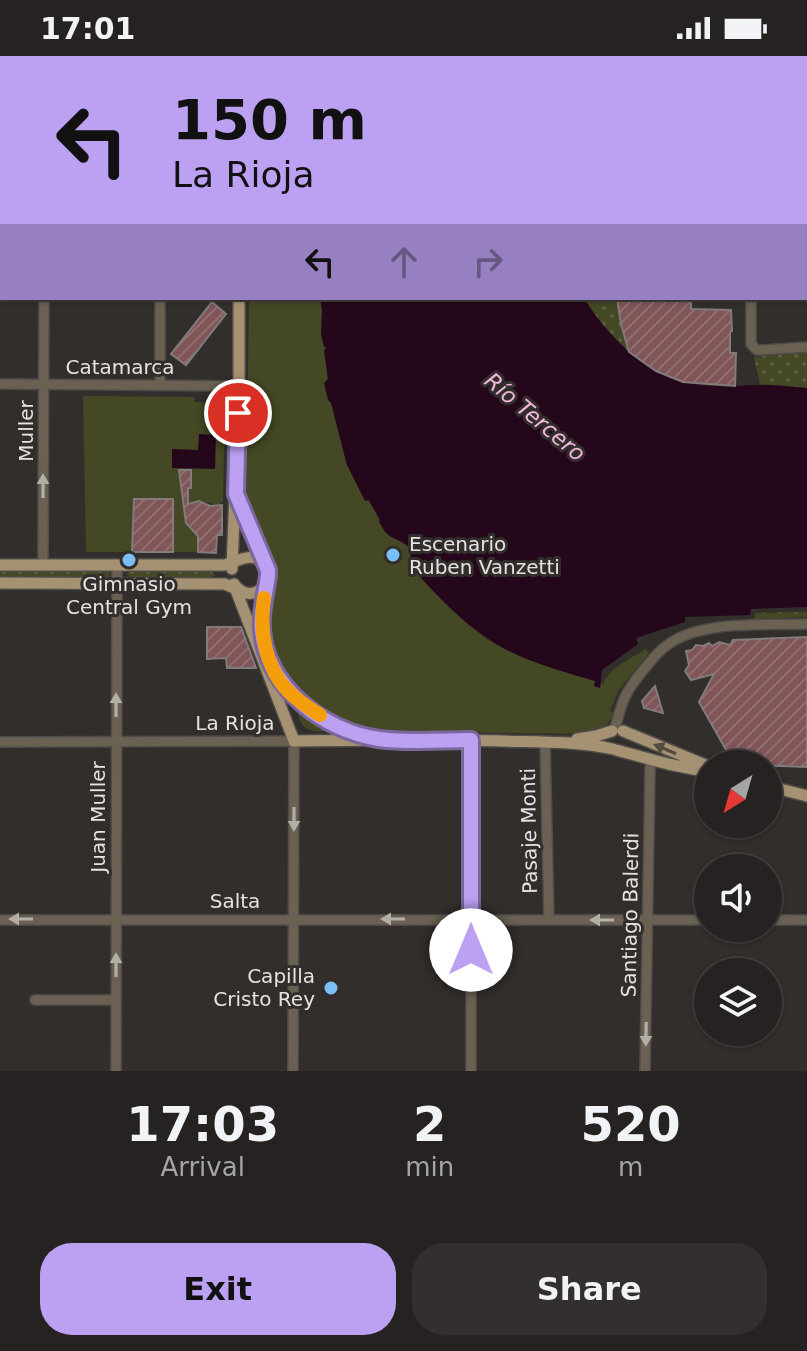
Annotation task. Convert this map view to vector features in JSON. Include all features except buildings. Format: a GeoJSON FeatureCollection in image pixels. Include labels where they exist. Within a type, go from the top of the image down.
{"type":"FeatureCollection","features":[{"type":"Feature","properties":{"kind":"main road"},"geometry":{"type":"LineString","coordinates":[[239,300],[234,565],[237,588],[294,741]]}},
{"type":"Feature","properties":{"kind":"main road"},"geometry":{"type":"LineString","coordinates":[[236,494],[268,575],[261,620],[262,634],[272,664],[284,686],[299,701],[348,732],[382,739]]}},
{"type":"Feature","properties":{"kind":"main road"},"geometry":{"type":"LineString","coordinates":[[0,565],[234,565],[250,557],[259,559],[265,565]]}},
{"type":"Feature","properties":{"kind":"main road"},"geometry":{"type":"LineString","coordinates":[[0,583],[225,584],[254,593],[263,589],[268,580]]}},
{"type":"Feature","properties":{"kind":"main road"},"geometry":{"type":"LineString","coordinates":[[617,730],[627,736],[627,743],[622,748],[614,749],[607,738],[617,730]]}},
{"type":"Feature","properties":{"kind":"main road"},"geometry":{"type":"LineString","coordinates":[[545,742],[589,738],[617,730],[694,763]]}},
{"type":"Feature","properties":{"kind":"main road","name":"La Rioja"},"geometry":{"type":"LineString","coordinates":[[294,741],[545,742]]}},
{"type":"Feature","properties":{"kind":"main road"},"geometry":{"type":"LineString","coordinates":[[545,742],[614,749],[651,760],[694,767]]}},
{"type":"Feature","properties":{"kind":"main road"},"geometry":{"type":"LineString","coordinates":[[782,790],[807,796]]}},
{"type":"Feature","properties":{"kind":"street","name":"Muller"},"geometry":{"type":"LineString","coordinates":[[43,564],[44,300]]}},
{"type":"Feature","properties":{"kind":"street"},"geometry":{"type":"LineString","coordinates":[[160,300],[160,385]]}},
{"type":"Feature","properties":{"kind":"street"},"geometry":{"type":"LineString","coordinates":[[751,300],[751,344],[757,350],[807,347]]}},
{"type":"Feature","properties":{"kind":"street","name":"Catamarca"},"geometry":{"type":"LineString","coordinates":[[0,384],[239,386]]}},
{"type":"Feature","properties":{"kind":"street","name":"Juan Muller"},"geometry":{"type":"LineString","coordinates":[[116,1071],[117,564]]}},
{"type":"Feature","properties":{"kind":"street"},"geometry":{"type":"LineString","coordinates":[[617,730],[619,708],[625,695],[656,655],[676,639],[724,627],[807,624]]}},
{"type":"Feature","properties":{"kind":"street"},"geometry":{"type":"LineString","coordinates":[[471,740],[471,1071]]}},
{"type":"Feature","properties":{"kind":"street"},"geometry":{"type":"LineString","coordinates":[[293,1071],[294,741]]}},
{"type":"Feature","properties":{"kind":"street","name":"La Rioja"},"geometry":{"type":"LineString","coordinates":[[0,742],[294,741]]}},
{"type":"Feature","properties":{"kind":"street","name":"Pasaje Monti"},"geometry":{"type":"LineString","coordinates":[[545,742],[549,920]]}},
{"type":"Feature","properties":{"kind":"street","name":"Santiago Balerdi"},"geometry":{"type":"LineString","coordinates":[[645,1071],[651,760]]}},
{"type":"Feature","properties":{"kind":"street","name":"Salta"},"geometry":{"type":"LineString","coordinates":[[0,920],[694,920]]}},
{"type":"Feature","properties":{"kind":"street"},"geometry":{"type":"LineString","coordinates":[[782,920],[807,920]]}},
{"type":"Feature","properties":{"kind":"street"},"geometry":{"type":"LineString","coordinates":[[35,1000],[116,1000]]}},
{"type":"Feature","properties":{"kind":"green space"},"geometry":{"type":"Polygon","coordinates":[[[249,300],[320,300],[321,334],[326,347],[331,402],[347,465],[380,520],[395,538],[408,547],[411,556],[409,565],[461,618],[484,636],[520,656],[595,681],[600,687],[601,682],[603,685],[609,674],[620,665],[645,649],[649,653],[619,690],[606,725],[585,734],[356,731],[294,693],[280,675],[266,631],[276,583],[275,569],[246,501],[249,300]]]}},
{"type":"Feature","properties":{"kind":"green space"},"geometry":{"type":"Polygon","coordinates":[[[585,300],[614,300],[617,303],[629,352],[596,317],[585,300]]]}},
{"type":"Feature","properties":{"kind":"green space"},"geometry":{"type":"Polygon","coordinates":[[[807,352],[807,388],[760,385],[754,357],[807,352]]]}},
{"type":"Feature","properties":{"kind":"green space"},"geometry":{"type":"Polygon","coordinates":[[[83,396],[194,397],[194,402],[225,403],[223,502],[220,505],[196,502],[186,523],[198,534],[198,552],[86,552],[83,396]]]}},
{"type":"Feature","properties":{"kind":"green space"},"geometry":{"type":"Polygon","coordinates":[[[0,570],[107,570],[111,574],[107,578],[0,578],[0,570]]]}},
{"type":"Feature","properties":{"kind":"green space"},"geometry":{"type":"Polygon","coordinates":[[[131,570],[211,571],[215,575],[211,578],[130,578],[127,574],[131,570]]]}},
{"type":"Feature","properties":{"kind":"green space"},"geometry":{"type":"Polygon","coordinates":[[[807,612],[807,617],[755,619],[755,613],[807,612]]]}},
{"type":"Feature","properties":{"kind":"green space"},"geometry":{"type":"Polygon","coordinates":[[[298,712],[302,712],[326,731],[307,728],[298,712]]]}},
{"type":"Feature","properties":{"kind":"water","name":"Río Tercero"},"geometry":{"type":"Polygon","coordinates":[[[320,300],[585,300],[603,325],[638,360],[682,382],[807,388],[807,607],[751,609],[750,615],[685,617],[685,622],[636,638],[638,644],[602,670],[600,688],[594,686],[595,681],[532,661],[496,644],[461,617],[409,565],[409,547],[387,534],[369,500],[365,501],[347,465],[324,383],[328,379],[326,347],[321,334],[320,300]]]}},
{"type":"Feature","properties":{"kind":"water"},"geometry":{"type":"Polygon","coordinates":[[[199,434],[216,435],[215,469],[172,468],[172,449],[198,450],[199,434]]]}},
{"type":"Feature","properties":{"kind":"slow traffic"},"geometry":{"type":"LineString","coordinates":[[264,598],[262,634],[277,676],[289,692],[320,715]]}},
{"type":"Feature","properties":{"kind":"place","name":"Escenario Ruben Vanzetti"},"geometry":{"type":"Point","coordinates":[393,555]}},
{"type":"Feature","properties":{"kind":"place","name":"Gimnasio Central Gym"},"geometry":{"type":"Point","coordinates":[129,560]}},
{"type":"Feature","properties":{"kind":"place","name":"Capilla Cristo Rey"},"geometry":{"type":"Point","coordinates":[331,988]}},
{"type":"Feature","properties":{"kind":"route"},"geometry":{"type":"LineString","coordinates":[[238,413],[236,494],[268,570],[262,634],[277,676],[284,686],[299,701],[332,723],[361,736],[471,740],[471,950]]}}]}
